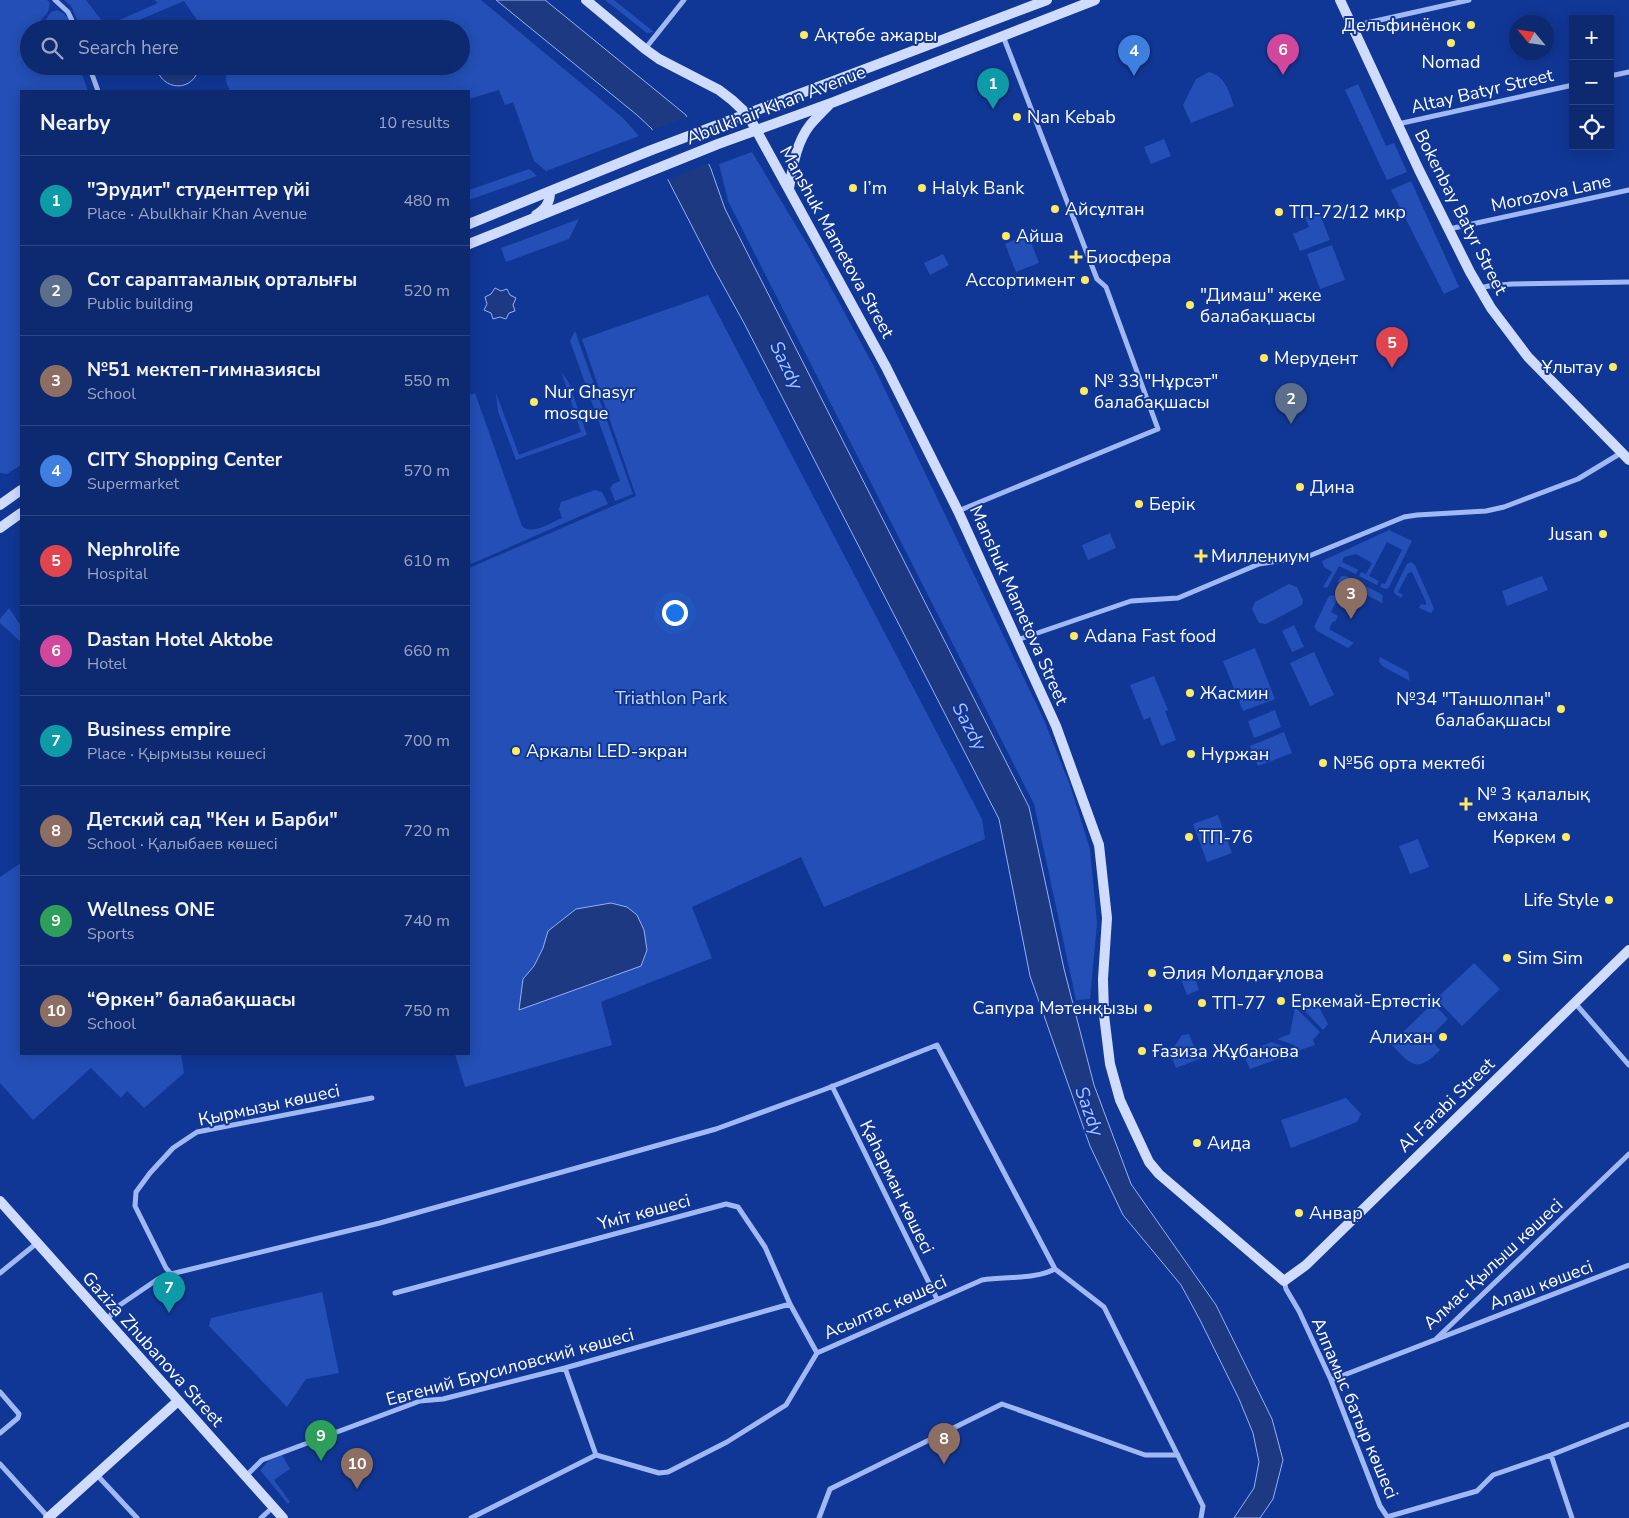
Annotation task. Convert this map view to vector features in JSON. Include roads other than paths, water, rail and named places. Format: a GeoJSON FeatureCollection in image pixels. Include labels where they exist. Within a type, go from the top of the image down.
{"type":"FeatureCollection","features":[{"type":"Feature","properties":{"kind":"street"},"geometry":{"type":"LineString","coordinates":[[54,0],[68,12],[72,20]]}},
{"type":"Feature","properties":{"kind":"street","name":"Manshuk Mametova Street"},"geometry":{"type":"LineString","coordinates":[[586,0],[645,49],[674,67],[712,86],[732,100],[748,115],[875,344],[958,511],[1018,640],[1056,726],[1099,845],[1107,918],[1103,979],[1104,1015],[1110,1064],[1118,1096],[1149,1162],[1159,1174],[1284,1282]]}},
{"type":"Feature","properties":{"kind":"street"},"geometry":{"type":"LineString","coordinates":[[645,49],[684,0]]}},
{"type":"Feature","properties":{"kind":"street","name":"Abulkhair Khan Avenue"},"geometry":{"type":"LineString","coordinates":[[470,224],[649,151],[748,115],[1046,0]]}},
{"type":"Feature","properties":{"kind":"street","name":"Abulkhair Khan Avenue"},"geometry":{"type":"LineString","coordinates":[[470,244],[712,146],[1096,0]]}},
{"type":"Feature","properties":{"kind":"street","name":"Bokenbay Batyr Street"},"geometry":{"type":"LineString","coordinates":[[1340,0],[1398,124],[1479,288],[1504,327],[1528,357],[1625,456]]}},
{"type":"Feature","properties":{"kind":"street"},"geometry":{"type":"LineString","coordinates":[[1352,26],[1469,0]]}},
{"type":"Feature","properties":{"kind":"street"},"geometry":{"type":"LineString","coordinates":[[958,511],[1158,429],[1106,287],[1097,279],[1002,36]]}},
{"type":"Feature","properties":{"kind":"street"},"geometry":{"type":"LineString","coordinates":[[924,47],[930,64]]}},
{"type":"Feature","properties":{"kind":"street"},"geometry":{"type":"LineString","coordinates":[[1614,75],[1629,72]]}},
{"type":"Feature","properties":{"kind":"street"},"geometry":{"type":"LineString","coordinates":[[92,75],[98,90]]}},
{"type":"Feature","properties":{"kind":"street"},"geometry":{"type":"LineString","coordinates":[[843,78],[850,95]]}},
{"type":"Feature","properties":{"kind":"street","name":"Altay Batyr Street"},"geometry":{"type":"LineString","coordinates":[[1398,124],[1569,86]]}},
{"type":"Feature","properties":{"kind":"street"},"geometry":{"type":"LineString","coordinates":[[788,188],[796,153],[802,137],[809,126],[831,102]]}},
{"type":"Feature","properties":{"kind":"street","name":"Morozova Lane"},"geometry":{"type":"LineString","coordinates":[[1450,229],[1629,190]]}},
{"type":"Feature","properties":{"kind":"street"},"geometry":{"type":"LineString","coordinates":[[522,223],[542,211],[550,199],[550,192]]}},
{"type":"Feature","properties":{"kind":"street"},"geometry":{"type":"LineString","coordinates":[[1479,288],[1512,284],[1629,282]]}},
{"type":"Feature","properties":{"kind":"street"},"geometry":{"type":"LineString","coordinates":[[1018,640],[1131,601],[1178,598],[1259,564],[1309,556],[1404,517],[1417,514],[1486,511],[1504,507],[1578,479],[1625,456]]}},
{"type":"Feature","properties":{"kind":"street"},"geometry":{"type":"LineString","coordinates":[[0,505],[20,491]]}},
{"type":"Feature","properties":{"kind":"street"},"geometry":{"type":"LineString","coordinates":[[0,528],[20,514]]}},
{"type":"Feature","properties":{"kind":"street","name":"Al Farabi Street"},"geometry":{"type":"LineString","coordinates":[[1284,1282],[1306,1265],[1629,950]]}},
{"type":"Feature","properties":{"kind":"street"},"geometry":{"type":"LineString","coordinates":[[1575,1003],[1629,1065]]}},
{"type":"Feature","properties":{"kind":"street"},"geometry":{"type":"LineString","coordinates":[[107,1322],[114,1308],[158,1279],[171,1274],[380,1223],[716,1129],[937,1046],[1055,1269],[1104,1307],[1203,1506],[1201,1518]]}},
{"type":"Feature","properties":{"kind":"street","name":"Қаһарман көшесі"},"geometry":{"type":"LineString","coordinates":[[832,1086],[937,1299]]}},
{"type":"Feature","properties":{"kind":"street","name":"Қырмызы көшесі"},"geometry":{"type":"LineString","coordinates":[[171,1274],[166,1268],[134,1206],[136,1192],[150,1173],[173,1148],[197,1132],[372,1098]]}},
{"type":"Feature","properties":{"kind":"street","name":"Алмас Қылыш көшесі"},"geometry":{"type":"LineString","coordinates":[[1331,1380],[1434,1341],[1629,1154]]}},
{"type":"Feature","properties":{"kind":"street","name":"Gaziza Zhubanova Street"},"geometry":{"type":"LineString","coordinates":[[0,1201],[283,1518]]}},
{"type":"Feature","properties":{"kind":"street","name":"Үміт көшесі"},"geometry":{"type":"LineString","coordinates":[[395,1293],[726,1204],[738,1207],[765,1247],[790,1304],[817,1353]]}},
{"type":"Feature","properties":{"kind":"street"},"geometry":{"type":"LineString","coordinates":[[0,1273],[37,1243]]}},
{"type":"Feature","properties":{"kind":"street","name":"Алаш көшесі"},"geometry":{"type":"LineString","coordinates":[[1434,1341],[1629,1265]]}},
{"type":"Feature","properties":{"kind":"street","name":"Асылтас көшесі"},"geometry":{"type":"LineString","coordinates":[[596,1455],[659,1473],[668,1472],[726,1442],[786,1405],[817,1353],[982,1280],[999,1277],[1032,1276],[1055,1269]]}},
{"type":"Feature","properties":{"kind":"street","name":"Алпамыс батыр көшесі"},"geometry":{"type":"LineString","coordinates":[[1284,1282],[1331,1380],[1380,1506],[1387,1518]]}},
{"type":"Feature","properties":{"kind":"street","name":"Евгений Брусиловский көшесі"},"geometry":{"type":"LineString","coordinates":[[246,1476],[262,1460],[420,1401],[443,1399],[565,1368],[790,1304]]}},
{"type":"Feature","properties":{"kind":"street"},"geometry":{"type":"LineString","coordinates":[[471,1518],[596,1455],[565,1368]]}},
{"type":"Feature","properties":{"kind":"street"},"geometry":{"type":"LineString","coordinates":[[0,1392],[19,1414],[18,1418],[0,1433]]}},
{"type":"Feature","properties":{"kind":"street"},"geometry":{"type":"LineString","coordinates":[[0,1464],[48,1518],[178,1401]]}},
{"type":"Feature","properties":{"kind":"street"},"geometry":{"type":"LineString","coordinates":[[819,1518],[830,1489],[1002,1404],[1145,1455],[1178,1455]]}},
{"type":"Feature","properties":{"kind":"street"},"geometry":{"type":"LineString","coordinates":[[1387,1518],[1476,1491],[1493,1476],[1629,1424]]}},
{"type":"Feature","properties":{"kind":"street"},"geometry":{"type":"LineString","coordinates":[[1552,1455],[1572,1518]]}},
{"type":"Feature","properties":{"kind":"street"},"geometry":{"type":"LineString","coordinates":[[96,1474],[137,1518]]}},
{"type":"Feature","properties":{"kind":"street"},"geometry":{"type":"LineString","coordinates":[[261,1518],[273,1507]]}},
{"type":"Feature","properties":{"kind":"water","name":"Sazdy"},"geometry":{"type":"Polygon","coordinates":[[[496,0],[545,0],[686,115],[711,169],[725,209],[1029,807],[1064,969],[1094,1085],[1131,1184],[1216,1305],[1272,1419],[1283,1460],[1273,1499],[1260,1518],[1234,1518],[1254,1488],[1259,1462],[1253,1433],[1239,1399],[1181,1285],[1123,1215],[1090,1146],[1030,976],[999,819],[744,323],[665,174],[652,129],[496,0]]]}},
{"type":"Feature","properties":{"kind":"water"},"geometry":{"type":"Polygon","coordinates":[[[159,75],[196,75],[185,85],[171,85],[159,75]]]}},
{"type":"Feature","properties":{"kind":"water"},"geometry":{"type":"Polygon","coordinates":[[[495,288],[501,291],[507,289],[510,295],[516,298],[513,305],[515,311],[509,313],[506,319],[500,317],[493,319],[491,313],[484,310],[487,304],[485,297],[491,294],[495,288]]]}},
{"type":"Feature","properties":{"kind":"water"},"geometry":{"type":"Polygon","coordinates":[[[611,903],[627,907],[637,915],[644,930],[647,950],[641,966],[519,1010],[523,979],[534,966],[543,948],[548,931],[576,909],[611,903]]]}},
{"type":"Feature","properties":{"kind":"place","name":"Дельфинёнок"},"geometry":{"type":"Point","coordinates":[1471,25]}},
{"type":"Feature","properties":{"kind":"place","name":"Ақтөбе ажары"},"geometry":{"type":"Point","coordinates":[804,35]}},
{"type":"Feature","properties":{"kind":"place","name":"Nomad"},"geometry":{"type":"Point","coordinates":[1451,43]}},
{"type":"Feature","properties":{"kind":"place","name":"Dastan Hotel Aktobe"},"geometry":{"type":"Point","coordinates":[1283,75]}},
{"type":"Feature","properties":{"kind":"place","name":"CITY Shopping Center"},"geometry":{"type":"Point","coordinates":[1134,76]}},
{"type":"Feature","properties":{"kind":"place","name":"\"Эрудит\" студенттер үйі"},"geometry":{"type":"Point","coordinates":[993,109]}},
{"type":"Feature","properties":{"kind":"place","name":"Nan Kebab"},"geometry":{"type":"Point","coordinates":[1017,117]}},
{"type":"Feature","properties":{"kind":"place","name":"I’m"},"geometry":{"type":"Point","coordinates":[853,188]}},
{"type":"Feature","properties":{"kind":"place","name":"Halyk Bank"},"geometry":{"type":"Point","coordinates":[922,188]}},
{"type":"Feature","properties":{"kind":"place","name":"Айсұлтан"},"geometry":{"type":"Point","coordinates":[1055,209]}},
{"type":"Feature","properties":{"kind":"place","name":"ТП-72/12 мкр"},"geometry":{"type":"Point","coordinates":[1279,212]}},
{"type":"Feature","properties":{"kind":"place","name":"Айша"},"geometry":{"type":"Point","coordinates":[1006,236]}},
{"type":"Feature","properties":{"kind":"place","name":"Биосфера"},"geometry":{"type":"Point","coordinates":[1076,257]}},
{"type":"Feature","properties":{"kind":"place","name":"Ассортимент"},"geometry":{"type":"Point","coordinates":[1085,280]}},
{"type":"Feature","properties":{"kind":"place","name":"\"Димаш\" жеке балабақшасы"},"geometry":{"type":"Point","coordinates":[1190,305]}},
{"type":"Feature","properties":{"kind":"place","name":"Мерудент"},"geometry":{"type":"Point","coordinates":[1264,358]}},
{"type":"Feature","properties":{"kind":"place","name":"Ұлытау"},"geometry":{"type":"Point","coordinates":[1613,367]}},
{"type":"Feature","properties":{"kind":"place","name":"Nephrolife"},"geometry":{"type":"Point","coordinates":[1392,368]}},
{"type":"Feature","properties":{"kind":"place","name":"№ 33 \"Нұрсәт\" балабақшасы"},"geometry":{"type":"Point","coordinates":[1084,391]}},
{"type":"Feature","properties":{"kind":"place","name":"Nur Ghasyr mosque"},"geometry":{"type":"Point","coordinates":[534,402]}},
{"type":"Feature","properties":{"kind":"place","name":"Сот сараптамалық орталығы"},"geometry":{"type":"Point","coordinates":[1291,424]}},
{"type":"Feature","properties":{"kind":"place","name":"Дина"},"geometry":{"type":"Point","coordinates":[1300,487]}},
{"type":"Feature","properties":{"kind":"place","name":"Берік"},"geometry":{"type":"Point","coordinates":[1139,504]}},
{"type":"Feature","properties":{"kind":"place","name":"Jusan"},"geometry":{"type":"Point","coordinates":[1603,534]}},
{"type":"Feature","properties":{"kind":"place","name":"Миллениум"},"geometry":{"type":"Point","coordinates":[1201,556]}},
{"type":"Feature","properties":{"kind":"place","name":"№51 мектеп-гимназиясы"},"geometry":{"type":"Point","coordinates":[1351,619]}},
{"type":"Feature","properties":{"kind":"place","name":"Adana Fast food"},"geometry":{"type":"Point","coordinates":[1074,636]}},
{"type":"Feature","properties":{"kind":"place","name":"Жасмин"},"geometry":{"type":"Point","coordinates":[1190,693]}},
{"type":"Feature","properties":{"kind":"place","name":"№34 \"Таншолпан\" балабақшасы"},"geometry":{"type":"Point","coordinates":[1561,709]}},
{"type":"Feature","properties":{"kind":"place","name":"Аркалы LED-экран"},"geometry":{"type":"Point","coordinates":[516,751]}},
{"type":"Feature","properties":{"kind":"place","name":"Нуржан"},"geometry":{"type":"Point","coordinates":[1191,754]}},
{"type":"Feature","properties":{"kind":"place","name":"№56 орта мектебі"},"geometry":{"type":"Point","coordinates":[1323,763]}},
{"type":"Feature","properties":{"kind":"place","name":"№ 3 қалалық емхана"},"geometry":{"type":"Point","coordinates":[1466,804]}},
{"type":"Feature","properties":{"kind":"place","name":"ТП-76"},"geometry":{"type":"Point","coordinates":[1189,837]}},
{"type":"Feature","properties":{"kind":"place","name":"Көркем"},"geometry":{"type":"Point","coordinates":[1566,837]}},
{"type":"Feature","properties":{"kind":"place","name":"Life Style"},"geometry":{"type":"Point","coordinates":[1609,900]}},
{"type":"Feature","properties":{"kind":"place","name":"Sim Sim"},"geometry":{"type":"Point","coordinates":[1507,958]}},
{"type":"Feature","properties":{"kind":"place","name":"Әлия Молдағұлова"},"geometry":{"type":"Point","coordinates":[1152,973]}},
{"type":"Feature","properties":{"kind":"place","name":"Еркемай-Ертөстік"},"geometry":{"type":"Point","coordinates":[1281,1001]}},
{"type":"Feature","properties":{"kind":"place","name":"ТП-77"},"geometry":{"type":"Point","coordinates":[1202,1003]}},
{"type":"Feature","properties":{"kind":"place","name":"Сапура Мәтенқызы"},"geometry":{"type":"Point","coordinates":[1148,1008]}},
{"type":"Feature","properties":{"kind":"place","name":"Алихан"},"geometry":{"type":"Point","coordinates":[1443,1037]}},
{"type":"Feature","properties":{"kind":"place","name":"Ғазиза Жұбанова"},"geometry":{"type":"Point","coordinates":[1142,1051]}},
{"type":"Feature","properties":{"kind":"place","name":"Аида"},"geometry":{"type":"Point","coordinates":[1197,1143]}},
{"type":"Feature","properties":{"kind":"place","name":"Анвар"},"geometry":{"type":"Point","coordinates":[1299,1213]}},
{"type":"Feature","properties":{"kind":"place","name":"Business empire"},"geometry":{"type":"Point","coordinates":[169,1313]}},
{"type":"Feature","properties":{"kind":"place","name":"Wellness ONE"},"geometry":{"type":"Point","coordinates":[321,1461]}},
{"type":"Feature","properties":{"kind":"place","name":"Детский сад \"Кен и Барби\""},"geometry":{"type":"Point","coordinates":[944,1464]}},
{"type":"Feature","properties":{"kind":"place","name":"“Өркен” балабақшасы"},"geometry":{"type":"Point","coordinates":[357,1489]}},
{"type":"Feature","properties":{"kind":"park label","name":"Triathlon Park"},"geometry":{"type":"Point","coordinates":[671,698]}}]}
